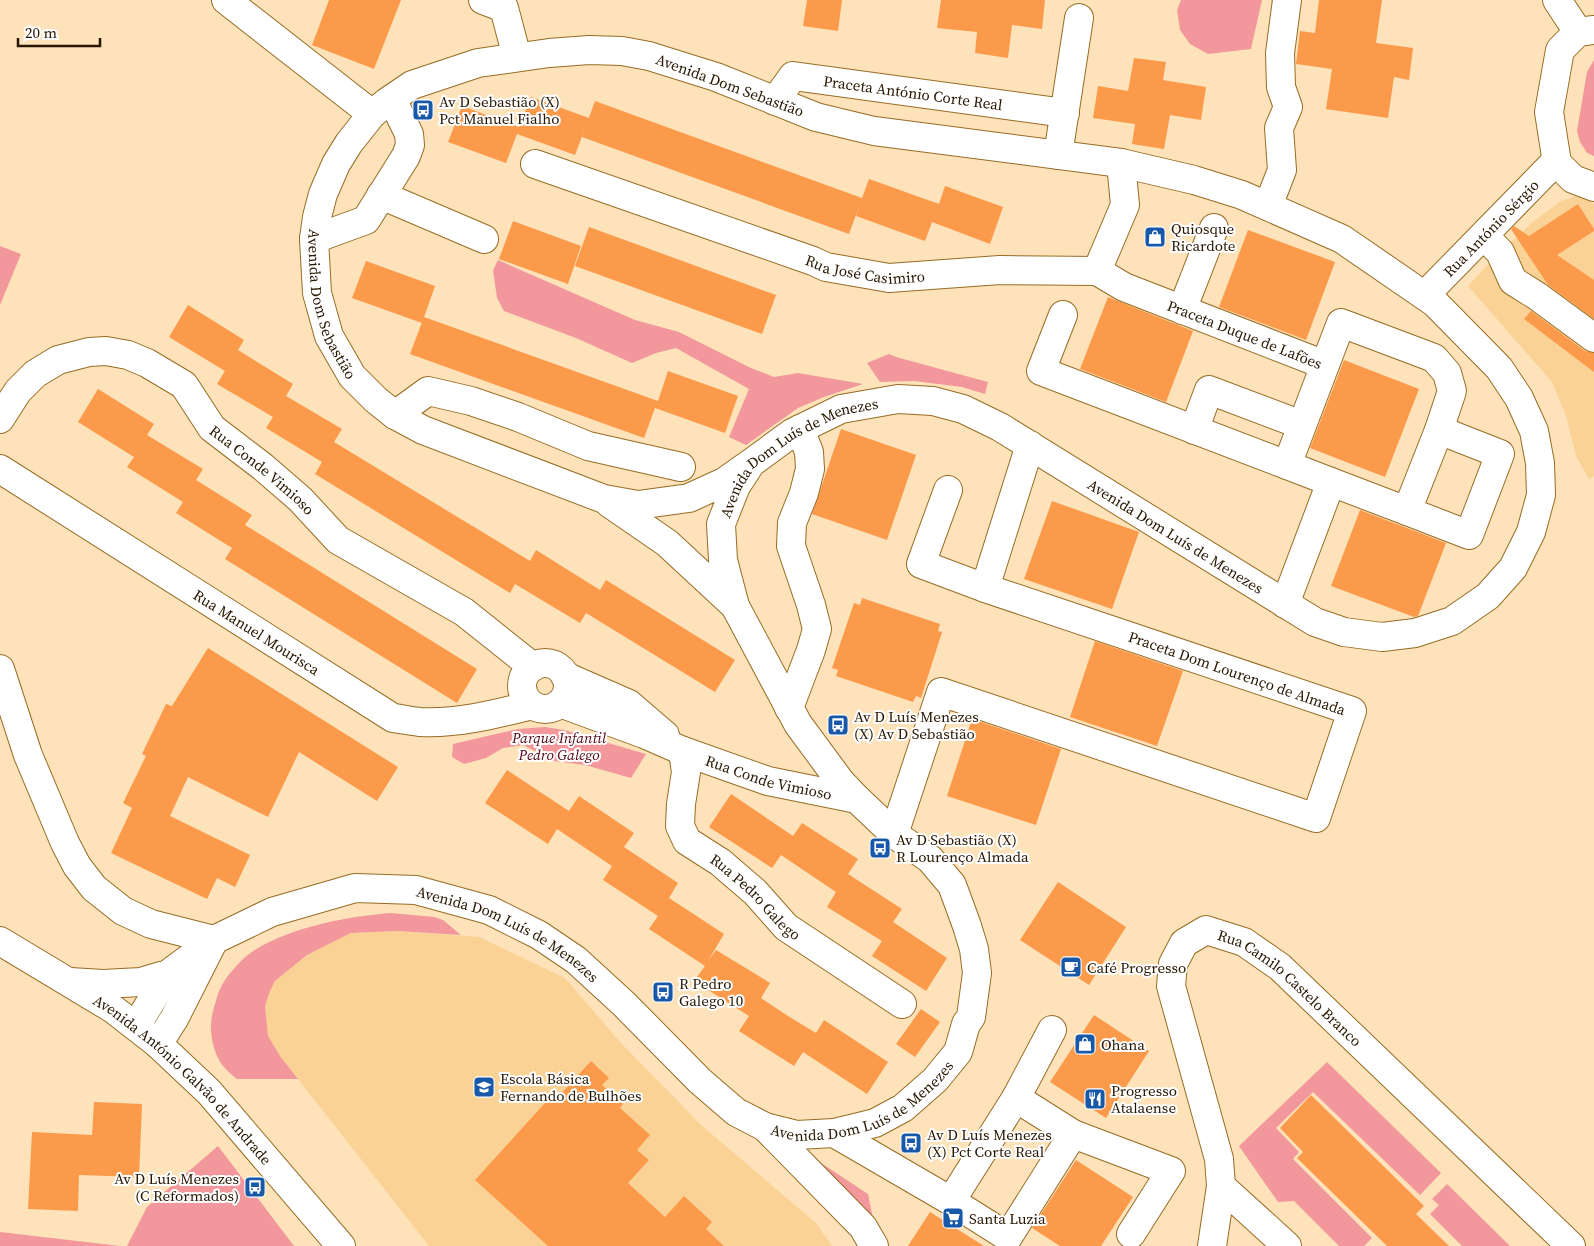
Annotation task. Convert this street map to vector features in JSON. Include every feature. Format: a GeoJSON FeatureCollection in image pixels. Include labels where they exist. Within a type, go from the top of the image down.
{"type":"FeatureCollection","features":[{"type":"Feature","properties":{"kind":"street"},"geometry":{"type":"LineString","coordinates":[[226,0],[382,107],[409,134],[410,145],[406,156],[366,220],[314,239]]}},
{"type":"Feature","properties":{"kind":"street"},"geometry":{"type":"LineString","coordinates":[[483,0],[504,8],[517,57]]}},
{"type":"Feature","properties":{"kind":"street"},"geometry":{"type":"LineString","coordinates":[[1268,206],[1282,170],[1279,128],[1288,107],[1281,87],[1280,53],[1287,0]]}},
{"type":"Feature","properties":{"kind":"street"},"geometry":{"type":"LineString","coordinates":[[1557,0],[1586,31],[1560,50],[1548,112],[1556,161],[1573,179],[1594,186]]}},
{"type":"Feature","properties":{"kind":"street"},"geometry":{"type":"LineString","coordinates":[[1058,155],[1079,18]]}},
{"type":"Feature","properties":{"kind":"street","name":"Avenida Dom Sebastião"},"geometry":{"type":"LineString","coordinates":[[604,499],[423,430],[395,415],[376,400],[352,376],[329,336],[317,293],[314,239],[317,217],[326,183],[349,143],[382,107],[412,85],[478,63],[549,53],[589,50],[622,51],[650,56],[716,77],[816,117],[874,131],[1121,163],[1194,180],[1242,195],[1342,239],[1425,295]]}},
{"type":"Feature","properties":{"kind":"street","name":"Praceta António Corte Real"},"geometry":{"type":"LineString","coordinates":[[775,101],[793,76],[1064,113]]}},
{"type":"Feature","properties":{"kind":"street","name":"Rua António Sérgio"},"geometry":{"type":"LineString","coordinates":[[1425,295],[1556,161]]}},
{"type":"Feature","properties":{"kind":"street"},"geometry":{"type":"LineString","coordinates":[[1097,271],[1125,205],[1121,163]]}},
{"type":"Feature","properties":{"kind":"street","name":"Rua José Casimiro"},"geometry":{"type":"LineString","coordinates":[[535,164],[826,267],[889,278],[1000,270],[1097,271]]}},
{"type":"Feature","properties":{"kind":"street"},"geometry":{"type":"LineString","coordinates":[[381,195],[484,239]]}},
{"type":"Feature","properties":{"kind":"street"},"geometry":{"type":"LineString","coordinates":[[1182,310],[1214,228]]}},
{"type":"Feature","properties":{"kind":"street"},"geometry":{"type":"LineString","coordinates":[[1484,236],[1500,252],[1513,281],[1537,296],[1594,338]]}},
{"type":"Feature","properties":{"kind":"street","name":"Praceta Duque de Lafões"},"geometry":{"type":"LineString","coordinates":[[1097,271],[1124,287],[1325,365],[1287,465]]}},
{"type":"Feature","properties":{"kind":"street","name":"Avenida Dom Luís de Menezes"},"geometry":{"type":"LineString","coordinates":[[70,982],[103,984],[141,982],[168,974],[214,940],[272,912],[355,888],[416,890],[489,910],[539,935],[576,960],[624,1004],[706,1086],[736,1112],[765,1127],[797,1135],[834,1133],[875,1123],[903,1108],[935,1080],[958,1052],[966,1024],[972,1016],[977,972],[974,949],[963,911],[952,885],[930,858],[894,834],[840,781],[798,724],[735,606],[723,560],[722,524],[736,486],[751,463],[792,433],[841,410],[898,399],[933,401],[963,409],[1000,427],[1315,622],[1344,632],[1382,637],[1415,633],[1452,621],[1488,596],[1513,568],[1531,532],[1541,496],[1540,464],[1534,431],[1519,398],[1498,368],[1425,295]]}},
{"type":"Feature","properties":{"kind":"street"},"geometry":{"type":"LineString","coordinates":[[1063,315],[1041,371],[1469,535],[1500,454],[1439,430]]}},
{"type":"Feature","properties":{"kind":"street"},"geometry":{"type":"LineString","coordinates":[[1325,365],[1341,323],[1434,358],[1448,372],[1452,391],[1407,512]]}},
{"type":"Feature","properties":{"kind":"street","name":"Rua Conde Vimioso"},"geometry":{"type":"LineString","coordinates":[[0,419],[18,391],[35,374],[58,360],[88,352],[106,351],[128,355],[147,363],[184,385],[212,428],[286,486],[338,540],[464,612],[533,667],[540,664],[554,666],[561,670],[565,676],[629,704],[683,751]]}},
{"type":"Feature","properties":{"kind":"street"},"geometry":{"type":"LineString","coordinates":[[1194,430],[1209,390],[1302,425]]}},
{"type":"Feature","properties":{"kind":"street"},"geometry":{"type":"LineString","coordinates":[[395,415],[428,391],[472,401],[518,417],[588,446],[681,467]]}},
{"type":"Feature","properties":{"kind":"street"},"geometry":{"type":"LineString","coordinates":[[789,708],[817,629],[791,546],[792,523],[804,493],[810,469],[809,452],[800,429]]}},
{"type":"Feature","properties":{"kind":"street"},"geometry":{"type":"LineString","coordinates":[[948,490],[921,564],[985,588],[1030,445]]}},
{"type":"Feature","properties":{"kind":"street"},"geometry":{"type":"LineString","coordinates":[[604,499],[638,505],[689,498],[724,482],[751,463]]}},
{"type":"Feature","properties":{"kind":"street","name":"Rua Manuel Mourisca"},"geometry":{"type":"LineString","coordinates":[[0,469],[393,718],[421,722],[447,720],[488,716],[532,705]]}},
{"type":"Feature","properties":{"kind":"street"},"geometry":{"type":"LineString","coordinates":[[1285,604],[1331,482]]}},
{"type":"Feature","properties":{"kind":"street"},"geometry":{"type":"LineString","coordinates":[[604,499],[667,543],[735,606]]}},
{"type":"Feature","properties":{"kind":"street","name":"Praceta Dom Lourenço de Almada"},"geometry":{"type":"LineString","coordinates":[[894,834],[941,692],[1316,818],[1352,711],[985,588]]}},
{"type":"Feature","properties":{"kind":"street"},"geometry":{"type":"LineString","coordinates":[[532,705],[523,694],[522,686],[527,672],[533,667]]}},
{"type":"Feature","properties":{"kind":"street"},"geometry":{"type":"LineString","coordinates":[[0,670],[28,755],[65,843],[77,866],[94,888],[123,911],[151,924],[214,940],[174,1019],[158,1044]]}},
{"type":"Feature","properties":{"kind":"street"},"geometry":{"type":"LineString","coordinates":[[560,703],[567,690],[568,683],[565,676]]}},
{"type":"Feature","properties":{"kind":"street","name":"Rua Conde Vimioso"},"geometry":{"type":"LineString","coordinates":[[532,705],[546,709],[560,703],[644,734],[683,751],[768,781],[857,799]]}},
{"type":"Feature","properties":{"kind":"street","name":"Rua Pedro Galego"},"geometry":{"type":"LineString","coordinates":[[683,751],[686,772],[680,826],[687,841],[720,862],[755,892],[786,927],[902,1004]]}},
{"type":"Feature","properties":{"kind":"street","name":"Rua Camilo Castelo Branco"},"geometry":{"type":"LineString","coordinates":[[1212,1246],[1221,1186],[1219,1159],[1171,986],[1173,964],[1184,943],[1206,930],[1244,942],[1280,967],[1571,1246]]}},
{"type":"Feature","properties":{"kind":"street","name":"Avenida António Galvão de Andrade"},"geometry":{"type":"LineString","coordinates":[[0,941],[113,1008],[158,1044],[209,1092],[341,1246]]}},
{"type":"Feature","properties":{"kind":"street","name":"Avenida Dom Luís de Menezes"},"geometry":{"type":"LineString","coordinates":[[136,1026],[168,974]]}},
{"type":"Feature","properties":{"kind":"street"},"geometry":{"type":"LineString","coordinates":[[951,1201],[1016,1098],[1052,1030]]}},
{"type":"Feature","properties":{"kind":"street"},"geometry":{"type":"LineString","coordinates":[[1016,1098],[1073,1134],[1171,1171],[1131,1234]]}},
{"type":"Feature","properties":{"kind":"street"},"geometry":{"type":"LineString","coordinates":[[765,1127],[863,1227],[874,1246]]}},
{"type":"Feature","properties":{"kind":"street"},"geometry":{"type":"LineString","coordinates":[[834,1133],[1016,1241],[1073,1134]]}},
{"type":"Feature","properties":{"kind":"street"},"geometry":{"type":"LineString","coordinates":[[1221,1186],[1286,1246]]}},
{"type":"Feature","properties":{"kind":"shaded area"},"geometry":{"type":"Polygon","coordinates":[[[1579,195],[1594,204],[1594,476],[1589,479],[1576,456],[1566,416],[1552,382],[1468,286],[1500,252],[1534,221],[1561,201],[1579,195]]]}},
{"type":"Feature","properties":{"kind":"shaded area","name":"Escola Básica Fernando de Bulhões"},"geometry":{"type":"Polygon","coordinates":[[[397,931],[479,937],[565,978],[620,1042],[700,1124],[816,1223],[832,1246],[429,1246],[280,1056],[268,1037],[265,1006],[275,981],[307,955],[351,933],[397,931]]]}},
{"type":"Feature","properties":{"kind":"green space"},"geometry":{"type":"Polygon","coordinates":[[[1181,0],[1262,0],[1251,49],[1208,54],[1190,44],[1180,30],[1177,10],[1181,0]]]}},
{"type":"Feature","properties":{"kind":"green space"},"geometry":{"type":"Polygon","coordinates":[[[1594,60],[1594,156],[1587,153],[1580,142],[1577,131],[1587,72],[1594,60]]]}},
{"type":"Feature","properties":{"kind":"green space"},"geometry":{"type":"Polygon","coordinates":[[[0,246],[21,254],[0,305],[0,246]]]}},
{"type":"Feature","properties":{"kind":"green space"},"geometry":{"type":"Polygon","coordinates":[[[498,260],[635,320],[679,332],[751,368],[774,377],[798,373],[863,384],[798,408],[746,445],[729,437],[749,389],[676,348],[656,353],[632,363],[576,338],[504,311],[497,298],[493,270],[498,260]]]}},
{"type":"Feature","properties":{"kind":"green space"},"geometry":{"type":"Polygon","coordinates":[[[889,354],[988,382],[985,394],[962,387],[914,381],[880,382],[867,363],[889,354]]]}},
{"type":"Feature","properties":{"kind":"green space","name":"Parque Infantil Pedro Galego"},"geometry":{"type":"Polygon","coordinates":[[[545,727],[564,730],[646,754],[631,778],[585,765],[554,761],[523,745],[503,748],[486,758],[464,764],[452,757],[453,744],[518,729],[545,727]]]}},
{"type":"Feature","properties":{"kind":"green space"},"geometry":{"type":"Polygon","coordinates":[[[391,913],[434,917],[443,920],[461,935],[397,931],[351,933],[307,955],[275,981],[265,1006],[268,1036],[280,1056],[298,1079],[237,1079],[226,1070],[219,1060],[213,1045],[211,1030],[212,1014],[220,989],[240,962],[271,941],[290,933],[332,921],[391,913]]]}},
{"type":"Feature","properties":{"kind":"green space"},"geometry":{"type":"Polygon","coordinates":[[[1327,1062],[1441,1173],[1420,1195],[1313,1092],[1276,1128],[1299,1152],[1293,1159],[1372,1238],[1364,1246],[1339,1246],[1294,1201],[1278,1202],[1239,1146],[1327,1062]]]}},
{"type":"Feature","properties":{"kind":"green space"},"geometry":{"type":"Polygon","coordinates":[[[218,1146],[294,1246],[127,1246],[147,1207],[218,1146]]]}},
{"type":"Feature","properties":{"kind":"green space"},"geometry":{"type":"Polygon","coordinates":[[[821,1163],[868,1194],[874,1224],[814,1168],[821,1163]]]}},
{"type":"Feature","properties":{"kind":"green space"},"geometry":{"type":"Polygon","coordinates":[[[1447,1184],[1510,1246],[1462,1246],[1430,1214],[1439,1205],[1432,1199],[1447,1184]]]}},
{"type":"Feature","properties":{"kind":"green space"},"geometry":{"type":"Polygon","coordinates":[[[0,1232],[120,1246],[0,1246],[0,1232]]]}},
{"type":"Feature","properties":{"kind":"building"},"geometry":{"type":"Polygon","coordinates":[[[329,0],[401,0],[374,69],[312,45],[329,0]]]}},
{"type":"Feature","properties":{"kind":"building"},"geometry":{"type":"Polygon","coordinates":[[[807,0],[842,0],[838,31],[803,26],[807,0]]]}},
{"type":"Feature","properties":{"kind":"building"},"geometry":{"type":"Polygon","coordinates":[[[941,0],[1045,0],[1042,29],[1012,25],[1008,58],[975,53],[977,32],[937,28],[941,0]]]}},
{"type":"Feature","properties":{"kind":"building"},"geometry":{"type":"Polygon","coordinates":[[[1319,0],[1382,0],[1376,43],[1413,48],[1409,80],[1394,77],[1388,118],[1326,109],[1332,69],[1296,64],[1300,31],[1315,33],[1319,0]]]}},
{"type":"Feature","properties":{"kind":"building"},"geometry":{"type":"Polygon","coordinates":[[[1134,58],[1166,62],[1163,80],[1206,87],[1201,120],[1170,115],[1164,149],[1132,144],[1135,124],[1093,118],[1098,86],[1128,91],[1134,58]]]}},
{"type":"Feature","properties":{"kind":"building"},"geometry":{"type":"Polygon","coordinates":[[[531,97],[589,118],[575,155],[517,134],[506,163],[448,142],[462,106],[519,127],[531,97]]]}},
{"type":"Feature","properties":{"kind":"building"},"geometry":{"type":"Polygon","coordinates":[[[595,101],[862,198],[869,179],[939,204],[945,186],[1003,207],[990,244],[932,222],[925,241],[856,216],[860,204],[849,234],[582,137],[595,101]]]}},
{"type":"Feature","properties":{"kind":"building"},"geometry":{"type":"Polygon","coordinates":[[[1578,204],[1594,231],[1557,255],[1594,280],[1594,319],[1548,285],[1511,229],[1514,226],[1529,236],[1578,204]]]}},
{"type":"Feature","properties":{"kind":"building"},"geometry":{"type":"Polygon","coordinates":[[[513,221],[581,246],[568,284],[499,259],[513,221]]]}},
{"type":"Feature","properties":{"kind":"building"},"geometry":{"type":"Polygon","coordinates":[[[589,227],[776,295],[762,334],[575,266],[589,227]]]}},
{"type":"Feature","properties":{"kind":"building"},"geometry":{"type":"Polygon","coordinates":[[[1248,230],[1335,262],[1306,340],[1219,307],[1248,230]]]}},
{"type":"Feature","properties":{"kind":"building"},"geometry":{"type":"Polygon","coordinates":[[[366,261],[435,286],[422,323],[352,298],[366,261]]]}},
{"type":"Feature","properties":{"kind":"building"},"geometry":{"type":"Polygon","coordinates":[[[1108,297],[1193,331],[1166,402],[1080,369],[1108,297]]]}},
{"type":"Feature","properties":{"kind":"building"},"geometry":{"type":"Polygon","coordinates":[[[188,305],[244,340],[238,350],[293,384],[286,396],[342,429],[334,442],[530,561],[536,550],[600,590],[606,580],[735,660],[715,692],[586,613],[580,623],[515,584],[510,593],[315,474],[322,462],[266,428],[273,417],[217,384],[225,371],[169,337],[188,305]]]}},
{"type":"Feature","properties":{"kind":"building"},"geometry":{"type":"Polygon","coordinates":[[[1531,311],[1585,351],[1594,353],[1594,372],[1524,319],[1531,311]]]}},
{"type":"Feature","properties":{"kind":"building"},"geometry":{"type":"Polygon","coordinates":[[[424,317],[658,401],[668,371],[738,396],[725,433],[655,408],[644,438],[410,354],[424,317]]]}},
{"type":"Feature","properties":{"kind":"building"},"geometry":{"type":"Polygon","coordinates":[[[1344,360],[1419,389],[1385,477],[1310,448],[1344,360]]]}},
{"type":"Feature","properties":{"kind":"building"},"geometry":{"type":"Polygon","coordinates":[[[98,389],[154,424],[147,435],[203,469],[196,480],[252,515],[245,525],[477,669],[457,703],[225,559],[232,548],[176,513],[183,502],[127,467],[134,457],[78,422],[98,389]]]}},
{"type":"Feature","properties":{"kind":"building"},"geometry":{"type":"Polygon","coordinates":[[[841,429],[916,455],[887,540],[812,514],[841,429]]]}},
{"type":"Feature","properties":{"kind":"building"},"geometry":{"type":"Polygon","coordinates":[[[1052,501],[1139,532],[1112,609],[1024,579],[1052,501]]]}},
{"type":"Feature","properties":{"kind":"building"},"geometry":{"type":"Polygon","coordinates":[[[1360,510],[1446,543],[1418,616],[1414,617],[1331,586],[1360,510]]]}},
{"type":"Feature","properties":{"kind":"building"},"geometry":{"type":"Polygon","coordinates":[[[862,598],[940,624],[938,631],[942,632],[921,698],[916,696],[913,702],[836,676],[838,670],[832,668],[854,603],[860,605],[862,598]]]}},
{"type":"Feature","properties":{"kind":"building"},"geometry":{"type":"Polygon","coordinates":[[[1095,641],[1183,671],[1157,746],[1070,717],[1095,641]]]}},
{"type":"Feature","properties":{"kind":"building"},"geometry":{"type":"Polygon","coordinates":[[[208,648],[398,767],[377,801],[299,752],[268,817],[188,777],[170,816],[250,855],[235,887],[217,878],[207,899],[111,853],[132,808],[123,803],[146,756],[142,754],[166,704],[172,706],[208,648]]]}},
{"type":"Feature","properties":{"kind":"building"},"geometry":{"type":"Polygon","coordinates":[[[972,719],[1061,749],[1036,825],[947,796],[972,719]]]}},
{"type":"Feature","properties":{"kind":"building"},"geometry":{"type":"Polygon","coordinates":[[[507,770],[569,811],[579,796],[634,833],[624,847],[678,883],[669,898],[724,934],[708,961],[716,950],[770,983],[761,998],[788,1016],[816,1033],[824,1020],[888,1062],[867,1094],[803,1052],[794,1066],[739,1031],[749,1016],[694,981],[705,966],[649,929],[658,916],[603,880],[612,866],[557,829],[548,844],[485,803],[507,770]]]}},
{"type":"Feature","properties":{"kind":"building"},"geometry":{"type":"Polygon","coordinates":[[[731,794],[793,836],[802,823],[858,859],[848,874],[902,909],[893,922],[947,958],[926,991],[872,956],[882,941],[827,907],[836,892],[781,855],[772,868],[709,827],[731,794]]]}},
{"type":"Feature","properties":{"kind":"building"},"geometry":{"type":"Polygon","coordinates":[[[1058,882],[1126,927],[1089,985],[1020,940],[1058,882]]]}},
{"type":"Feature","properties":{"kind":"building"},"geometry":{"type":"Polygon","coordinates":[[[921,1009],[940,1022],[915,1057],[896,1044],[921,1009]]]}},
{"type":"Feature","properties":{"kind":"building"},"geometry":{"type":"Polygon","coordinates":[[[1094,1015],[1149,1051],[1106,1118],[1050,1082],[1094,1015]]]}},
{"type":"Feature","properties":{"kind":"building"},"geometry":{"type":"Polygon","coordinates":[[[591,1061],[609,1078],[602,1085],[623,1104],[620,1108],[650,1135],[637,1150],[649,1160],[628,1183],[665,1217],[684,1196],[712,1222],[706,1229],[724,1246],[548,1246],[475,1180],[554,1093],[558,1097],[591,1061]]]}},
{"type":"Feature","properties":{"kind":"building"},"geometry":{"type":"Polygon","coordinates":[[[1311,1095],[1424,1206],[1416,1214],[1449,1246],[1387,1246],[1297,1158],[1303,1152],[1280,1128],[1311,1095]]]}},
{"type":"Feature","properties":{"kind":"building"},"geometry":{"type":"Polygon","coordinates":[[[94,1102],[142,1104],[139,1177],[79,1175],[78,1211],[28,1209],[32,1132],[92,1135],[94,1102]]]}},
{"type":"Feature","properties":{"kind":"building"},"geometry":{"type":"Polygon","coordinates":[[[1076,1160],[1133,1197],[1101,1246],[1060,1246],[1032,1228],[1076,1160]]]}},
{"type":"Feature","properties":{"kind":"building"},"geometry":{"type":"Polygon","coordinates":[[[930,1212],[984,1246],[908,1246],[930,1212]]]}},
{"type":"Feature","properties":{"kind":"place","name":"Av D Sebastião (X) Pct Manuel Fialho"},"geometry":{"type":"Point","coordinates":[423,110]}},
{"type":"Feature","properties":{"kind":"place","name":"Quiosque Ricardote"},"geometry":{"type":"Point","coordinates":[1155,237]}},
{"type":"Feature","properties":{"kind":"place","name":"Av D Luís Menezes (X) Av D Sebastião"},"geometry":{"type":"Point","coordinates":[838,725]}},
{"type":"Feature","properties":{"kind":"place","name":"Av D Sebastião (X) R Lourenço Almada"},"geometry":{"type":"Point","coordinates":[880,848]}},
{"type":"Feature","properties":{"kind":"place","name":"Café Progresso"},"geometry":{"type":"Point","coordinates":[1071,967]}},
{"type":"Feature","properties":{"kind":"place","name":"R Pedro Galego 10"},"geometry":{"type":"Point","coordinates":[663,992]}},
{"type":"Feature","properties":{"kind":"place","name":"Ohana"},"geometry":{"type":"Point","coordinates":[1085,1044]}},
{"type":"Feature","properties":{"kind":"place","name":"Escola Básica Fernando de Bulhões"},"geometry":{"type":"Point","coordinates":[484,1087]}},
{"type":"Feature","properties":{"kind":"place","name":"Progresso Atalaense"},"geometry":{"type":"Point","coordinates":[1095,1099]}},
{"type":"Feature","properties":{"kind":"place","name":"Av D Luís Menezes (X) Pct Corte Real"},"geometry":{"type":"Point","coordinates":[911,1143]}},
{"type":"Feature","properties":{"kind":"place","name":"Av D Luís Menezes (C Reformados)"},"geometry":{"type":"Point","coordinates":[255,1187]}},
{"type":"Feature","properties":{"kind":"place","name":"Santa Luzia"},"geometry":{"type":"Point","coordinates":[953,1218]}}]}
